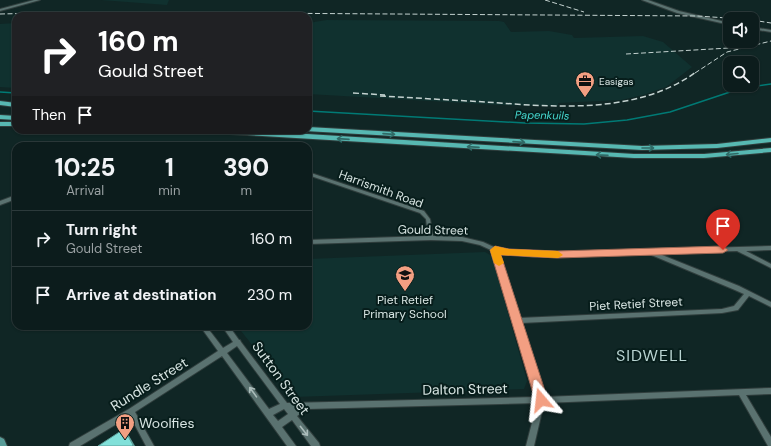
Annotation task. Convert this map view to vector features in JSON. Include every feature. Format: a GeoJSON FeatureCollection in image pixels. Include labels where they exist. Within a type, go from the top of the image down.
{"type":"FeatureCollection","features":[{"type":"Feature","properties":{"kind":"highway"},"geometry":{"type":"LineString","coordinates":[[0,104],[12,105]]}},
{"type":"Feature","properties":{"kind":"highway"},"geometry":{"type":"LineString","coordinates":[[0,109],[12,110]]}},
{"type":"Feature","properties":{"kind":"highway"},"geometry":{"type":"LineString","coordinates":[[0,117],[12,118]]}},
{"type":"Feature","properties":{"kind":"highway"},"geometry":{"type":"LineString","coordinates":[[0,124],[12,124]]}},
{"type":"Feature","properties":{"kind":"highway"},"geometry":{"type":"LineString","coordinates":[[312,128],[642,148],[717,146],[771,140]]}},
{"type":"Feature","properties":{"kind":"highway"},"geometry":{"type":"LineString","coordinates":[[265,134],[634,156],[704,156],[771,150]]}},
{"type":"Feature","properties":{"kind":"main road"},"geometry":{"type":"LineString","coordinates":[[0,9],[29,0]]}},
{"type":"Feature","properties":{"kind":"main road"},"geometry":{"type":"LineString","coordinates":[[0,9],[38,0]]}},
{"type":"Feature","properties":{"kind":"main road"},"geometry":{"type":"LineString","coordinates":[[644,0],[685,14],[723,22]]}},
{"type":"Feature","properties":{"kind":"main road"},"geometry":{"type":"LineString","coordinates":[[759,29],[771,31]]}},
{"type":"Feature","properties":{"kind":"street","name":"Harrismith Road"},"geometry":{"type":"LineString","coordinates":[[312,174],[422,212],[428,219],[431,238]]}},
{"type":"Feature","properties":{"kind":"street"},"geometry":{"type":"LineString","coordinates":[[0,203],[12,198]]}},
{"type":"Feature","properties":{"kind":"street","name":"Gould Street"},"geometry":{"type":"LineString","coordinates":[[312,242],[431,238],[472,240],[495,250],[533,255],[771,248]]}},
{"type":"Feature","properties":{"kind":"street"},"geometry":{"type":"LineString","coordinates":[[738,249],[771,266]]}},
{"type":"Feature","properties":{"kind":"street"},"geometry":{"type":"LineString","coordinates":[[495,250],[541,400],[530,446]]}},
{"type":"Feature","properties":{"kind":"street"},"geometry":{"type":"LineString","coordinates":[[648,252],[748,293],[771,305]]}},
{"type":"Feature","properties":{"kind":"street","name":"Piet Retief Street"},"geometry":{"type":"LineString","coordinates":[[517,321],[722,312],[736,308],[748,293]]}},
{"type":"Feature","properties":{"kind":"street"},"geometry":{"type":"LineString","coordinates":[[206,330],[224,352],[292,446]]}},
{"type":"Feature","properties":{"kind":"street","name":"Sutton Street"},"geometry":{"type":"LineString","coordinates":[[228,330],[284,406],[316,446]]}},
{"type":"Feature","properties":{"kind":"street","name":"Rundle Street"},"geometry":{"type":"LineString","coordinates":[[73,446],[131,411],[238,342]]}},
{"type":"Feature","properties":{"kind":"street","name":"Dalton Street"},"geometry":{"type":"LineString","coordinates":[[269,414],[284,406],[541,400],[685,394],[742,394],[771,391]]}},
{"type":"Feature","properties":{"kind":"street"},"geometry":{"type":"LineString","coordinates":[[742,394],[771,444]]}},
{"type":"Feature","properties":{"kind":"street"},"geometry":{"type":"LineString","coordinates":[[277,426],[304,406]]}},
{"type":"Feature","properties":{"kind":"street"},"geometry":{"type":"LineString","coordinates":[[131,411],[150,446]]}},
{"type":"Feature","properties":{"kind":"shaded area"},"geometry":{"type":"Polygon","coordinates":[[[101,0],[169,0],[167,5],[101,0]]]}},
{"type":"Feature","properties":{"kind":"shaded area"},"geometry":{"type":"Polygon","coordinates":[[[327,20],[499,21],[504,22],[511,32],[549,31],[572,35],[574,38],[643,36],[663,42],[692,67],[666,87],[643,95],[621,100],[558,103],[558,106],[500,105],[312,94],[312,22],[327,20]]]}},
{"type":"Feature","properties":{"kind":"shaded area"},"geometry":{"type":"Polygon","coordinates":[[[12,23],[12,88],[0,87],[0,24],[12,23]]]}},
{"type":"Feature","properties":{"kind":"shaded area","name":"Piet Retief Primary School"},"geometry":{"type":"Polygon","coordinates":[[[485,252],[492,256],[527,381],[524,389],[294,397],[240,330],[312,330],[312,259],[485,252]]]}},
{"type":"Feature","properties":{"kind":"building"},"geometry":{"type":"Polygon","coordinates":[[[124,429],[133,445],[132,446],[98,446],[124,429]]]}},
{"type":"Feature","properties":{"kind":"waterway","name":"Papenkuils"},"geometry":{"type":"LineString","coordinates":[[312,111],[525,123],[584,124],[627,120],[670,112],[742,88],[771,84]]}},
{"type":"Feature","properties":{"kind":"waterway","name":"Papenkuils"},"geometry":{"type":"LineString","coordinates":[[0,92],[12,93]]}},
{"type":"Feature","properties":{"kind":"railway"},"geometry":{"type":"LineString","coordinates":[[545,0],[584,12]]}},
{"type":"Feature","properties":{"kind":"railway"},"geometry":{"type":"LineString","coordinates":[[312,13],[698,16],[723,18]]}},
{"type":"Feature","properties":{"kind":"railway"},"geometry":{"type":"LineString","coordinates":[[0,14],[12,14]]}},
{"type":"Feature","properties":{"kind":"railway"},"geometry":{"type":"LineString","coordinates":[[759,21],[771,23]]}},
{"type":"Feature","properties":{"kind":"railway"},"geometry":{"type":"LineString","coordinates":[[695,73],[727,52],[771,41]]}},
{"type":"Feature","properties":{"kind":"railway"},"geometry":{"type":"LineString","coordinates":[[626,54],[729,48]]}},
{"type":"Feature","properties":{"kind":"railway"},"geometry":{"type":"LineString","coordinates":[[380,96],[540,105],[595,105],[622,102],[648,96],[673,86],[696,72]]}},
{"type":"Feature","properties":{"kind":"railway"},"geometry":{"type":"LineString","coordinates":[[353,93],[385,95]]}},
{"type":"Feature","properties":{"kind":"slow traffic"},"geometry":{"type":"LineString","coordinates":[[499,263],[495,250],[533,255],[558,255]]}},
{"type":"Feature","properties":{"kind":"place","name":"Easigas"},"geometry":{"type":"Point","coordinates":[585,98]}},
{"type":"Feature","properties":{"kind":"place","name":"Piet Retief Primary School"},"geometry":{"type":"Point","coordinates":[405,292]}},
{"type":"Feature","properties":{"kind":"place","name":"Woolfies"},"geometry":{"type":"Point","coordinates":[125,440]}},
{"type":"Feature","properties":{"kind":"district","name":"SIDWELL"},"geometry":{"type":"Point","coordinates":[652,355]}},
{"type":"Feature","properties":{"kind":"route"},"geometry":{"type":"LineString","coordinates":[[541,400],[495,250],[533,255],[723,250]]}}]}
